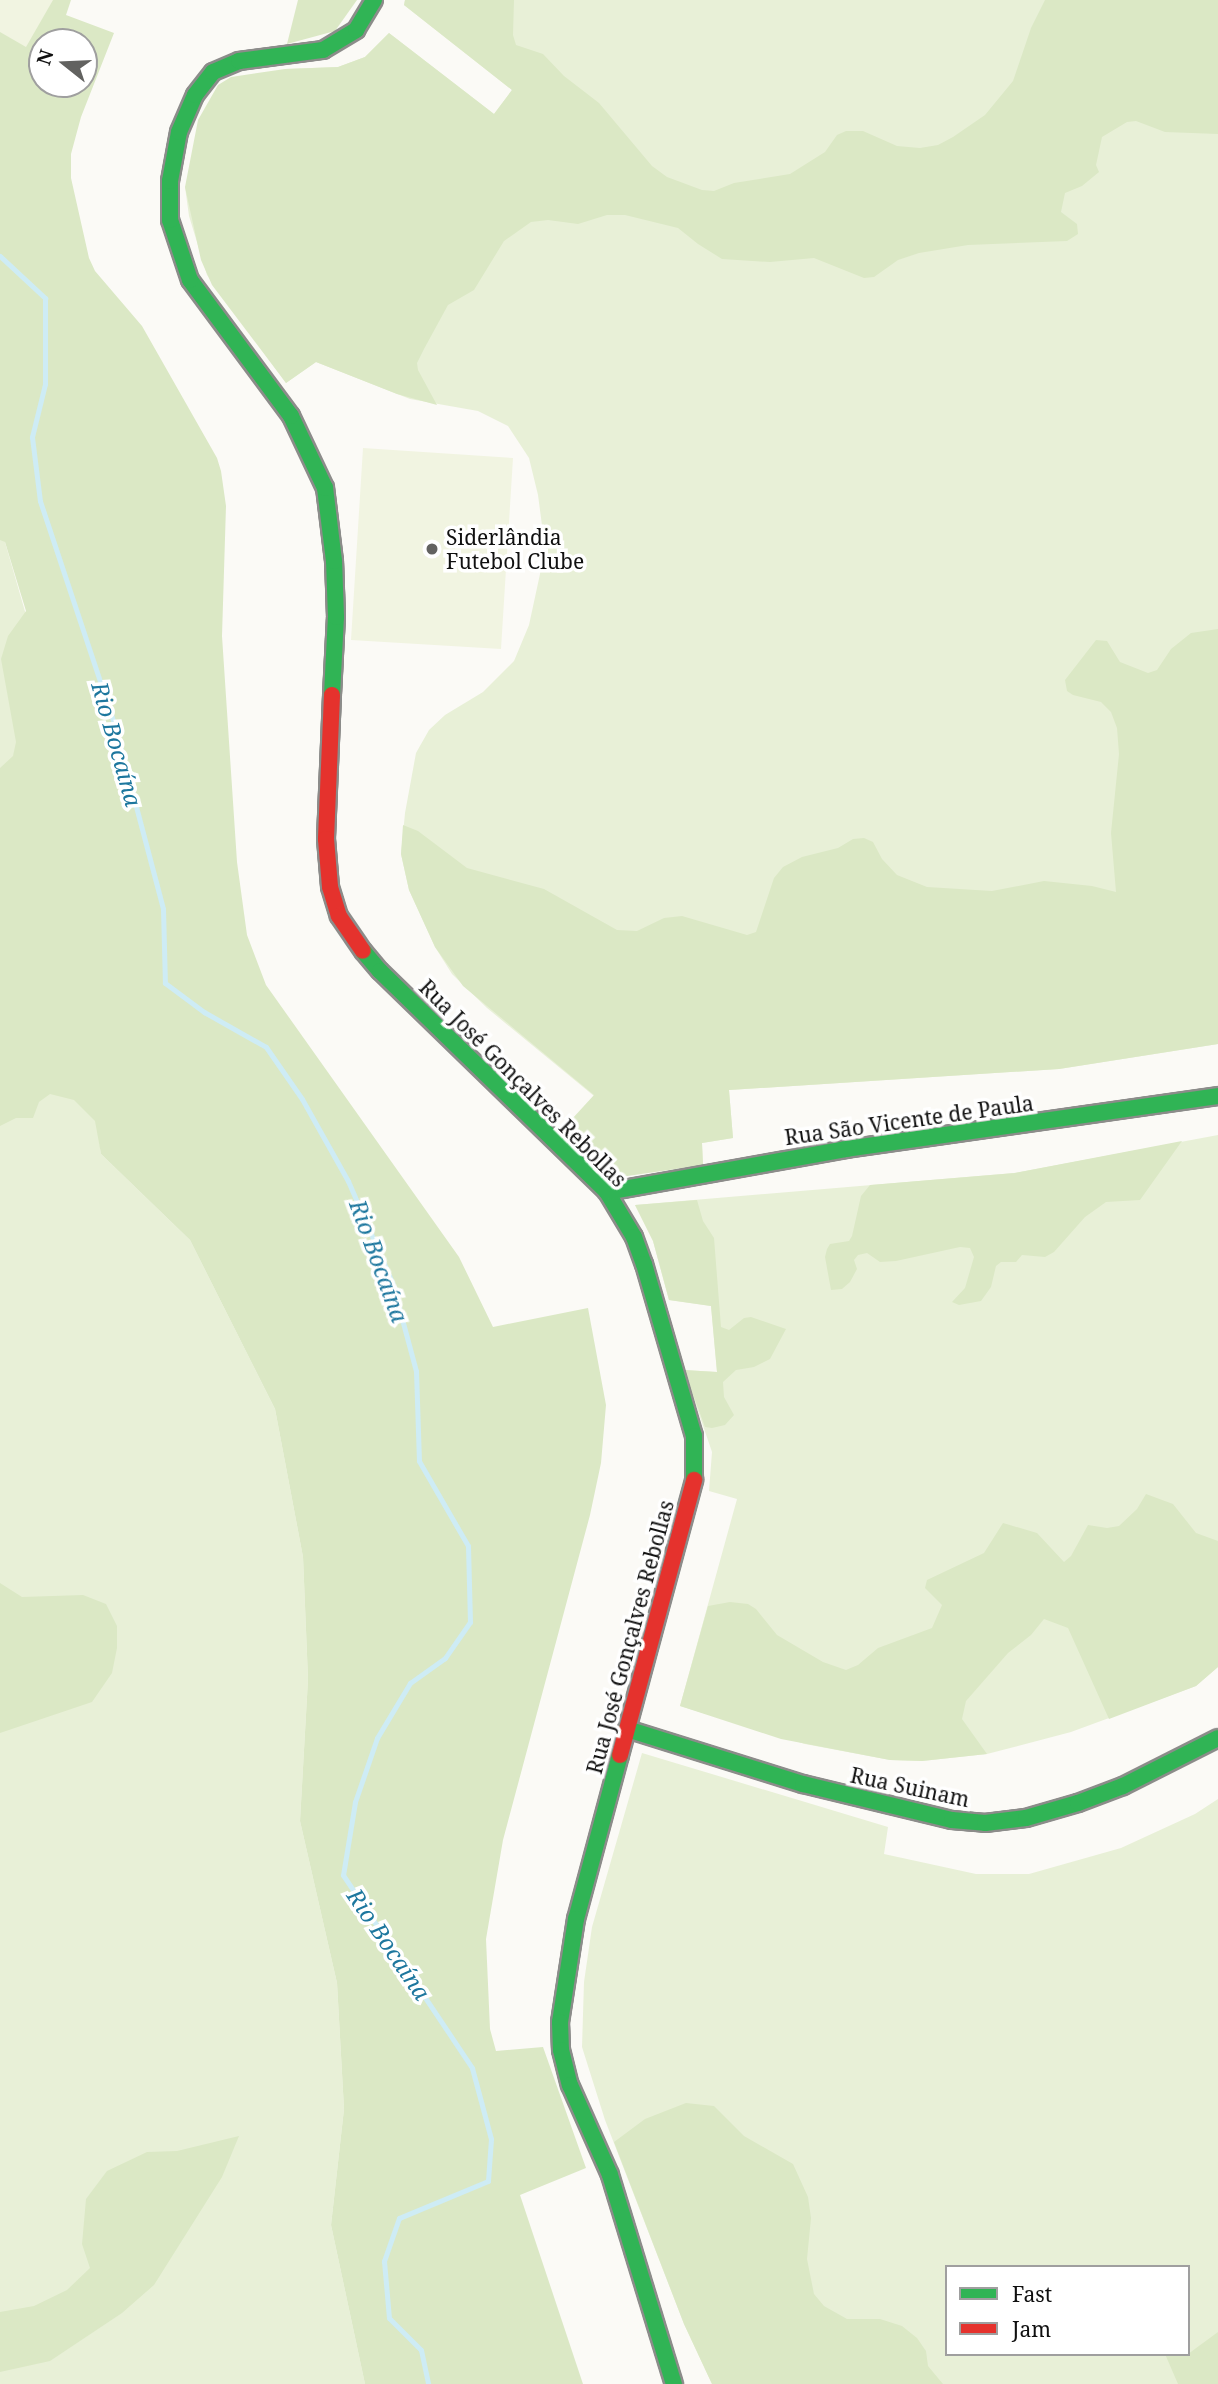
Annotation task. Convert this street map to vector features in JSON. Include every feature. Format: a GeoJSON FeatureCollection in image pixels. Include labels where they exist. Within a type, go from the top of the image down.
{"type":"FeatureCollection","features":[{"type":"Feature","properties":{"kind":"street","name":"Rua José Gonçalves Rebollas"},"geometry":{"type":"LineString","coordinates":[[374,0],[356,30],[323,50],[239,61],[213,72],[195,95],[178,132],[170,181],[170,220],[190,280],[291,416],[318,468],[325,488],[334,561],[336,617],[326,839],[330,887],[339,916],[351,936],[380,971],[607,1192],[628,1226],[643,1264],[697,1453],[696,1471],[677,1547],[576,1920],[561,2006],[561,2050],[570,2085],[614,2188],[674,2384]]}},
{"type":"Feature","properties":{"kind":"street","name":"Rua São Vicente de Paula"},"geometry":{"type":"LineString","coordinates":[[607,1192],[846,1149],[1218,1096]]}},
{"type":"Feature","properties":{"kind":"street","name":"Rua Suinam"},"geometry":{"type":"LineString","coordinates":[[627,1729],[803,1784],[952,1820],[985,1823],[1026,1818],[1078,1803],[1123,1786],[1218,1738]]}},
{"type":"Feature","properties":{"kind":"green space"},"geometry":{"type":"Polygon","coordinates":[[[0,0],[71,0],[66,15],[114,33],[98,74],[98,28],[28,28],[28,98],[88,98],[71,154],[71,178],[89,258],[95,271],[142,326],[217,458],[221,471],[226,506],[222,636],[237,862],[247,935],[266,985],[459,1257],[493,1327],[588,1308],[606,1405],[601,1463],[590,1515],[503,1840],[486,1939],[490,2029],[496,2051],[543,2047],[586,2168],[520,2195],[583,2384],[365,2384],[331,2225],[344,2109],[337,1983],[300,1821],[308,1679],[303,1557],[275,1409],[190,1240],[101,1154],[95,1121],[74,1100],[50,1094],[39,1102],[33,1118],[16,1118],[0,1126],[0,768],[13,756],[16,742],[1,659],[8,636],[26,611],[5,542],[0,540],[0,0]]]}},
{"type":"Feature","properties":{"kind":"green space"},"geometry":{"type":"Polygon","coordinates":[[[0,0],[53,0],[37,28],[28,28],[26,47],[0,32],[0,0]]]}},
{"type":"Feature","properties":{"kind":"green space"},"geometry":{"type":"Polygon","coordinates":[[[298,0],[357,0],[335,31],[287,44],[298,0]]]}},
{"type":"Feature","properties":{"kind":"green space"},"geometry":{"type":"Polygon","coordinates":[[[405,0],[1218,0],[1218,1044],[1059,1069],[729,1090],[733,1138],[702,1143],[703,1165],[594,1096],[487,1008],[452,974],[435,947],[409,890],[401,854],[405,813],[416,753],[429,730],[445,715],[483,692],[514,661],[529,625],[540,574],[543,533],[529,458],[508,426],[478,411],[410,399],[316,362],[286,383],[207,275],[189,216],[185,187],[285,69],[338,67],[365,57],[389,33],[494,114],[512,90],[404,5],[405,0]]]}},
{"type":"Feature","properties":{"kind":"green space"},"geometry":{"type":"Polygon","coordinates":[[[405,0],[514,0],[513,35],[516,45],[543,54],[564,76],[599,103],[652,166],[667,177],[702,190],[714,191],[734,183],[790,174],[825,152],[837,135],[846,131],[863,131],[897,146],[920,148],[938,145],[953,137],[985,115],[1013,81],[1031,28],[1045,0],[1218,0],[1218,134],[1165,132],[1136,121],[1127,122],[1102,137],[1096,165],[1099,172],[1082,186],[1065,193],[1061,212],[1077,224],[1078,234],[1067,241],[968,245],[919,253],[898,260],[874,277],[864,278],[814,258],[770,262],[722,259],[678,228],[625,215],[607,215],[578,224],[548,220],[531,222],[504,241],[474,290],[448,305],[424,349],[417,363],[418,370],[437,405],[397,394],[316,362],[286,383],[212,285],[201,260],[185,187],[198,120],[218,85],[231,77],[285,69],[338,67],[365,57],[389,33],[494,114],[512,90],[404,5],[405,0]]]}},
{"type":"Feature","properties":{"kind":"green space","name":"Siderlândia Futebol Clube"},"geometry":{"type":"Polygon","coordinates":[[[363,448],[513,458],[501,649],[351,640],[363,448]]]}},
{"type":"Feature","properties":{"kind":"green space"},"geometry":{"type":"Polygon","coordinates":[[[0,525],[35,646],[101,1154],[190,1240],[275,1409],[303,1557],[308,1679],[300,1821],[337,1983],[344,2109],[331,2225],[365,2384],[0,2384],[0,525]]]}},
{"type":"Feature","properties":{"kind":"green space"},"geometry":{"type":"Polygon","coordinates":[[[1218,629],[1218,1044],[1059,1069],[729,1090],[733,1138],[702,1143],[703,1165],[607,1179],[561,1131],[594,1095],[463,986],[435,947],[409,890],[401,854],[403,825],[418,831],[467,868],[544,889],[617,930],[637,931],[664,918],[682,916],[747,935],[756,932],[774,878],[783,867],[802,857],[838,848],[853,839],[864,838],[873,842],[882,859],[897,875],[927,887],[992,891],[1044,881],[1092,886],[1116,892],[1111,833],[1119,754],[1117,728],[1111,712],[1101,702],[1073,695],[1067,691],[1065,680],[1096,640],[1107,641],[1120,662],[1148,673],[1157,670],[1171,649],[1191,633],[1218,629]]]}},
{"type":"Feature","properties":{"kind":"green space"},"geometry":{"type":"Polygon","coordinates":[[[1218,1135],[1218,1667],[1196,1686],[1071,1732],[987,1754],[922,1761],[890,1760],[805,1744],[680,1706],[737,1499],[709,1491],[712,1452],[684,1370],[717,1372],[711,1306],[669,1300],[653,1241],[635,1205],[1014,1173],[1218,1135]]]}},
{"type":"Feature","properties":{"kind":"green space"},"geometry":{"type":"Polygon","coordinates":[[[1182,1141],[1140,1200],[1106,1202],[1085,1217],[1054,1252],[1045,1257],[1022,1255],[1016,1262],[1001,1262],[996,1266],[991,1287],[981,1301],[959,1305],[952,1302],[965,1288],[974,1257],[970,1248],[960,1247],[896,1261],[880,1262],[867,1253],[858,1255],[854,1260],[857,1269],[850,1282],[842,1289],[831,1290],[825,1257],[827,1249],[830,1244],[849,1241],[861,1196],[870,1185],[1015,1173],[1182,1141]]]}},
{"type":"Feature","properties":{"kind":"green space"},"geometry":{"type":"Polygon","coordinates":[[[697,1200],[703,1221],[714,1238],[721,1327],[729,1330],[744,1318],[751,1317],[786,1329],[770,1359],[754,1367],[736,1370],[723,1382],[724,1397],[734,1415],[725,1425],[712,1428],[705,1427],[684,1370],[717,1372],[711,1306],[669,1300],[653,1241],[635,1205],[697,1200]]]}},
{"type":"Feature","properties":{"kind":"green space"},"geometry":{"type":"Polygon","coordinates":[[[1146,1494],[1173,1504],[1196,1533],[1218,1541],[1218,1667],[1196,1686],[1109,1719],[1068,1628],[1044,1619],[1031,1635],[1008,1653],[966,1701],[962,1719],[987,1754],[922,1761],[890,1760],[781,1739],[680,1706],[708,1606],[730,1602],[748,1604],[756,1609],[777,1635],[823,1662],[846,1670],[858,1665],[878,1648],[932,1628],[942,1605],[925,1588],[927,1580],[984,1553],[1003,1523],[1037,1533],[1064,1562],[1071,1556],[1088,1525],[1107,1528],[1119,1526],[1137,1509],[1146,1494]]]}},
{"type":"Feature","properties":{"kind":"green space"},"geometry":{"type":"Polygon","coordinates":[[[0,1583],[22,1597],[83,1595],[106,1604],[117,1626],[117,1648],[112,1673],[92,1702],[0,1733],[0,1583]]]}},
{"type":"Feature","properties":{"kind":"green space"},"geometry":{"type":"Polygon","coordinates":[[[642,1753],[888,1827],[884,1854],[976,1874],[1029,1874],[1121,1848],[1195,1814],[1218,1799],[1218,2384],[712,2384],[684,2324],[605,2120],[582,2047],[584,1982],[592,1927],[642,1753]]]}},
{"type":"Feature","properties":{"kind":"green space"},"geometry":{"type":"Polygon","coordinates":[[[686,2103],[714,2106],[744,2136],[793,2164],[808,2197],[811,2218],[807,2259],[814,2294],[824,2306],[847,2319],[880,2319],[902,2326],[917,2338],[926,2351],[928,2366],[943,2384],[712,2384],[684,2324],[614,2142],[645,2119],[686,2103]]]}},
{"type":"Feature","properties":{"kind":"green space"},"geometry":{"type":"Polygon","coordinates":[[[239,2136],[222,2177],[154,2285],[122,2313],[50,2361],[0,2372],[0,2312],[34,2306],[67,2290],[90,2268],[82,2244],[86,2199],[107,2171],[147,2152],[177,2151],[239,2136]]]}},
{"type":"Feature","properties":{"kind":"green space"},"geometry":{"type":"Polygon","coordinates":[[[1218,2332],[1218,2384],[1178,2384],[1166,2356],[1190,2356],[1190,2353],[1218,2332]]]}},
{"type":"Feature","properties":{"kind":"waterway","name":"Rio Bocaína"},"geometry":{"type":"LineString","coordinates":[[0,256],[45,298],[45,384],[32,437],[40,501],[115,727],[163,909],[165,983],[204,1012],[266,1047],[302,1099],[348,1181],[392,1282],[416,1371],[419,1461],[468,1546],[470,1622],[445,1658],[410,1683],[377,1738],[355,1802],[343,1875],[472,2068],[491,2139],[488,2181],[399,2218],[384,2261],[389,2318],[421,2350],[428,2384]]}},
{"type":"Feature","properties":{"kind":"traffic: fast"},"geometry":{"type":"LineString","coordinates":[[332,695],[336,617],[334,561],[325,488],[291,416],[190,280],[170,220],[170,181],[179,132],[195,95],[213,72],[239,61],[323,50],[356,30],[374,0]]}},
{"type":"Feature","properties":{"kind":"traffic: fast"},"geometry":{"type":"LineString","coordinates":[[363,951],[380,971],[607,1192],[634,1237],[644,1264],[694,1436],[694,1480]]}},
{"type":"Feature","properties":{"kind":"traffic: fast"},"geometry":{"type":"LineString","coordinates":[[607,1192],[846,1149],[1218,1096]]}},
{"type":"Feature","properties":{"kind":"traffic: fast"},"geometry":{"type":"LineString","coordinates":[[627,1729],[803,1784],[952,1820],[985,1823],[1026,1818],[1078,1803],[1123,1786],[1218,1738]]}},
{"type":"Feature","properties":{"kind":"traffic: fast"},"geometry":{"type":"LineString","coordinates":[[620,1755],[576,1919],[560,2022],[561,2050],[570,2085],[610,2175],[674,2384]]}},
{"type":"Feature","properties":{"kind":"traffic: jam"},"geometry":{"type":"LineString","coordinates":[[332,695],[326,839],[330,887],[339,916],[363,951]]}},
{"type":"Feature","properties":{"kind":"traffic: jam"},"geometry":{"type":"LineString","coordinates":[[620,1755],[694,1480]]}},
{"type":"Feature","properties":{"kind":"place","name":"Siderlândia Futebol Clube"},"geometry":{"type":"Point","coordinates":[432,549]}}]}
